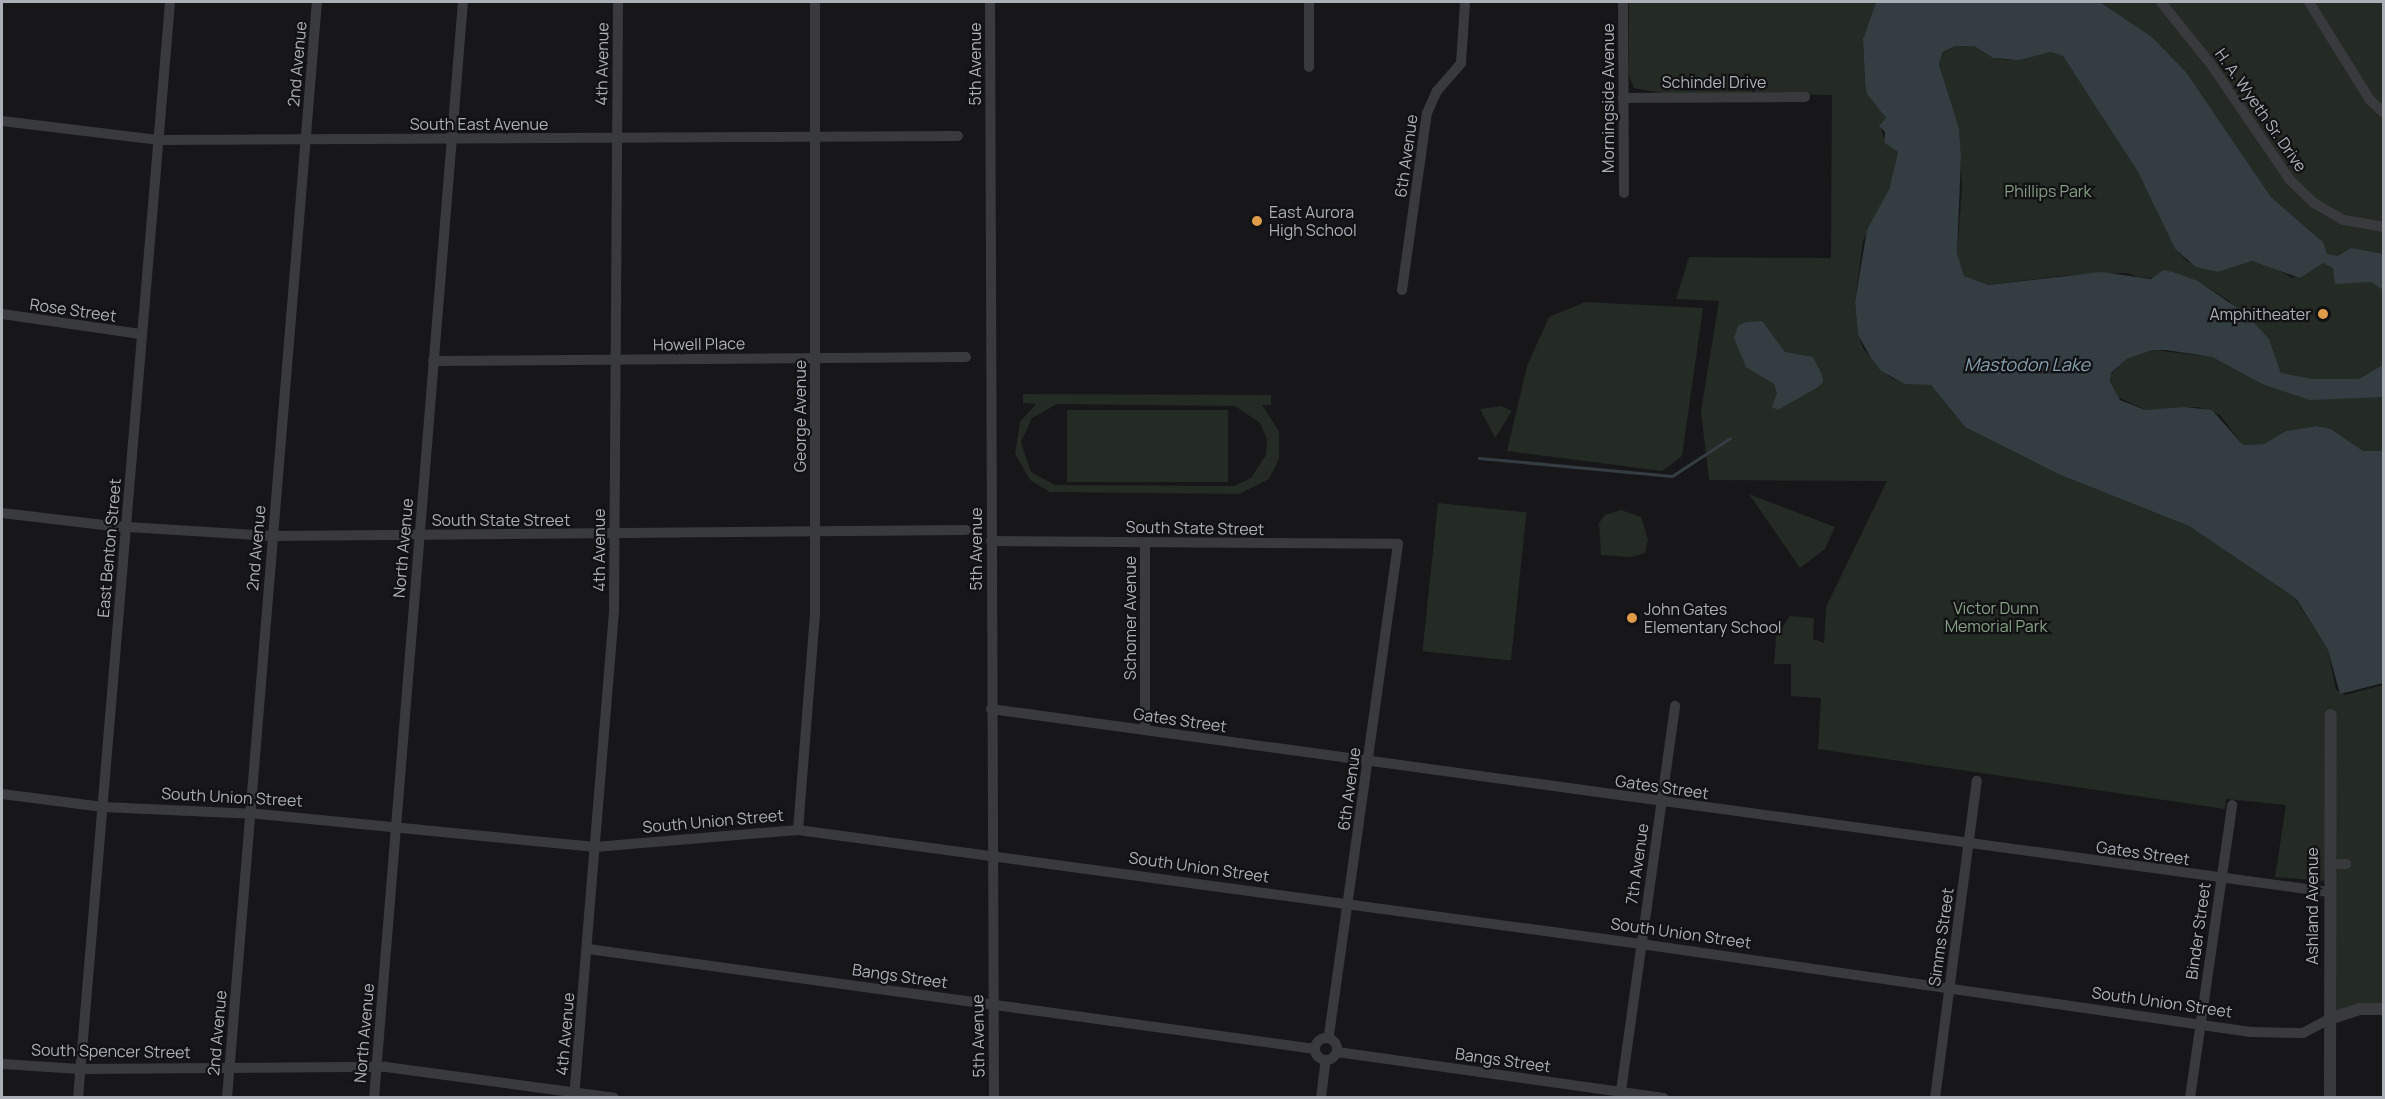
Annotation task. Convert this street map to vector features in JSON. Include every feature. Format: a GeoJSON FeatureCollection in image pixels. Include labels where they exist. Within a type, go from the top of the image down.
{"type":"FeatureCollection","features":[{"type":"Feature","properties":{"kind":"street","name":"East Benton Street"},"geometry":{"type":"LineString","coordinates":[[78,1098],[170,2]]}},
{"type":"Feature","properties":{"kind":"street","name":"2nd Avenue"},"geometry":{"type":"LineString","coordinates":[[227,1098],[317,2]]}},
{"type":"Feature","properties":{"kind":"street","name":"North Avenue"},"geometry":{"type":"LineString","coordinates":[[374,1098],[463,2]]}},
{"type":"Feature","properties":{"kind":"street","name":"4th Avenue"},"geometry":{"type":"LineString","coordinates":[[574,1095],[588,949],[614,609],[618,2]]}},
{"type":"Feature","properties":{"kind":"street","name":"George Avenue"},"geometry":{"type":"LineString","coordinates":[[798,830],[815,616],[815,2]]}},
{"type":"Feature","properties":{"kind":"street","name":"5th Avenue"},"geometry":{"type":"LineString","coordinates":[[990,2],[994,1098]]}},
{"type":"Feature","properties":{"kind":"street"},"geometry":{"type":"LineString","coordinates":[[1309,2],[1309,67]]}},
{"type":"Feature","properties":{"kind":"street","name":"6th Avenue"},"geometry":{"type":"LineString","coordinates":[[1402,290],[1427,114],[1437,92],[1461,63],[1465,2]]}},
{"type":"Feature","properties":{"kind":"street","name":"Morningside Avenue"},"geometry":{"type":"LineString","coordinates":[[1623,2],[1624,194]]}},
{"type":"Feature","properties":{"kind":"street","name":"H. A. Wyeth Sr. Drive"},"geometry":{"type":"LineString","coordinates":[[2162,2],[2210,63],[2290,180],[2314,203],[2344,220],[2384,227]]}},
{"type":"Feature","properties":{"kind":"street"},"geometry":{"type":"LineString","coordinates":[[2309,2],[2370,100],[2384,113]]}},
{"type":"Feature","properties":{"kind":"street","name":"Schindel Drive"},"geometry":{"type":"LineString","coordinates":[[1623,98],[1804,97]]}},
{"type":"Feature","properties":{"kind":"street","name":"South East Avenue"},"geometry":{"type":"LineString","coordinates":[[2,121],[158,140],[958,136]]}},
{"type":"Feature","properties":{"kind":"street","name":"Rose Street"},"geometry":{"type":"LineString","coordinates":[[2,314],[141,334]]}},
{"type":"Feature","properties":{"kind":"street","name":"Howell Place"},"geometry":{"type":"LineString","coordinates":[[433,361],[966,357]]}},
{"type":"Feature","properties":{"kind":"street","name":"South State Street"},"geometry":{"type":"LineString","coordinates":[[2,513],[126,527],[272,536],[966,530]]}},
{"type":"Feature","properties":{"kind":"street","name":"South State Street"},"geometry":{"type":"LineString","coordinates":[[991,541],[1398,544]]}},
{"type":"Feature","properties":{"kind":"street","name":"Schomer Avenue"},"geometry":{"type":"LineString","coordinates":[[1145,542],[1145,729]]}},
{"type":"Feature","properties":{"kind":"street","name":"6th Avenue"},"geometry":{"type":"LineString","coordinates":[[1329,1038],[1398,544]]}},
{"type":"Feature","properties":{"kind":"street","name":"7th Avenue"},"geometry":{"type":"LineString","coordinates":[[1621,1095],[1675,706]]}},
{"type":"Feature","properties":{"kind":"street","name":"Gates Street"},"geometry":{"type":"LineString","coordinates":[[991,709],[2329,892]]}},
{"type":"Feature","properties":{"kind":"street","name":"Ashland Avenue"},"geometry":{"type":"LineString","coordinates":[[2330,1098],[2331,715]]}},
{"type":"Feature","properties":{"kind":"street","name":"Simms Street"},"geometry":{"type":"LineString","coordinates":[[1935,1098],[1977,781]]}},
{"type":"Feature","properties":{"kind":"street","name":"South Union Street"},"geometry":{"type":"LineString","coordinates":[[2,794],[103,807],[251,813],[595,847],[798,830],[1349,903],[2251,1032],[2303,1033],[2329,1019],[2361,1009],[2384,1009]]}},
{"type":"Feature","properties":{"kind":"street","name":"Binder Street"},"geometry":{"type":"LineString","coordinates":[[2190,1098],[2232,805]]}},
{"type":"Feature","properties":{"kind":"street"},"geometry":{"type":"LineString","coordinates":[[2329,864],[2346,864]]}},
{"type":"Feature","properties":{"kind":"street","name":"Bangs Street"},"geometry":{"type":"LineString","coordinates":[[588,949],[1315,1049]]}},
{"type":"Feature","properties":{"kind":"street"},"geometry":{"type":"LineString","coordinates":[[1321,1098],[1326,1060],[1337,1052],[1329,1038],[1318,1041],[1315,1049],[1326,1060]]}},
{"type":"Feature","properties":{"kind":"street","name":"Bangs Street"},"geometry":{"type":"LineString","coordinates":[[1337,1052],[1621,1095],[1664,1098]]}},
{"type":"Feature","properties":{"kind":"street","name":"South Spencer Street"},"geometry":{"type":"LineString","coordinates":[[2,1064],[80,1069],[376,1067],[574,1095],[614,1098]]}},
{"type":"Feature","properties":{"kind":"green space","name":"Victor Dunn Memorial Park"},"geometry":{"type":"Polygon","coordinates":[[[1629,2],[1876,2],[1863,39],[1865,81],[1871,98],[1886,118],[1881,129],[1884,137],[1898,152],[1889,188],[1863,241],[1855,302],[1858,335],[1863,348],[1881,370],[1893,379],[1931,385],[1965,427],[2058,474],[2189,526],[2288,593],[2296,600],[2328,650],[2336,690],[2345,695],[2383,685],[2383,1009],[2329,1019],[2325,881],[2275,877],[2286,805],[2226,799],[2225,809],[1818,749],[1821,698],[1791,696],[1791,664],[1774,664],[1776,637],[1790,616],[1814,618],[1813,639],[1824,643],[1826,607],[1887,481],[1709,480],[1701,411],[1719,301],[1676,299],[1689,257],[1831,258],[1832,95],[1661,93],[1634,88],[1629,76],[1629,2]]]}},
{"type":"Feature","properties":{"kind":"green space","name":"Phillips Park"},"geometry":{"type":"Polygon","coordinates":[[[2100,2],[2383,2],[2383,451],[2363,451],[2331,429],[2317,426],[2286,431],[2264,444],[2243,445],[2220,415],[2199,407],[2145,410],[2114,395],[2110,389],[2111,374],[2127,359],[2154,350],[2212,357],[2262,384],[2277,387],[2281,373],[2269,339],[2228,300],[2198,281],[2138,277],[2127,273],[2068,275],[1987,285],[1964,276],[1957,253],[1962,188],[1959,128],[1939,63],[1944,52],[1955,46],[1974,46],[1993,58],[2008,60],[2050,52],[2063,56],[2138,172],[2175,249],[2188,262],[2218,272],[2252,261],[2271,265],[2292,278],[2323,263],[2327,254],[2320,239],[2271,197],[2186,72],[2152,37],[2100,2]]]}},
{"type":"Feature","properties":{"kind":"green space"},"geometry":{"type":"Polygon","coordinates":[[[1585,302],[1703,308],[1682,456],[1662,471],[1507,451],[1527,366],[1549,317],[1585,302]]]}},
{"type":"Feature","properties":{"kind":"green space"},"geometry":{"type":"Polygon","coordinates":[[[1023,394],[1271,395],[1271,405],[1262,405],[1279,431],[1279,459],[1269,479],[1239,494],[1050,492],[1030,480],[1015,454],[1020,422],[1036,404],[1023,403],[1023,394]],[[1057,404],[1032,418],[1021,442],[1031,472],[1055,485],[1234,486],[1251,478],[1266,455],[1267,439],[1260,423],[1235,406],[1057,404]]]}},
{"type":"Feature","properties":{"kind":"green space"},"geometry":{"type":"Polygon","coordinates":[[[1501,406],[1512,411],[1495,438],[1480,409],[1501,406]]]}},
{"type":"Feature","properties":{"kind":"green space"},"geometry":{"type":"Polygon","coordinates":[[[1067,410],[1228,410],[1228,482],[1067,482],[1067,410]]]}},
{"type":"Feature","properties":{"kind":"green space"},"geometry":{"type":"Polygon","coordinates":[[[1749,494],[1835,527],[1825,549],[1800,568],[1749,494]]]}},
{"type":"Feature","properties":{"kind":"green space"},"geometry":{"type":"Polygon","coordinates":[[[1438,503],[1527,512],[1511,660],[1422,651],[1438,503]]]}},
{"type":"Feature","properties":{"kind":"green space"},"geometry":{"type":"Polygon","coordinates":[[[1621,510],[1641,517],[1648,539],[1645,553],[1631,557],[1601,555],[1599,523],[1605,515],[1621,510]]]}},
{"type":"Feature","properties":{"kind":"water","name":"Mastodon Lake"},"geometry":{"type":"Polygon","coordinates":[[[1876,2],[2100,2],[2152,37],[2186,72],[2271,197],[2323,242],[2327,254],[2338,256],[2351,248],[2383,254],[2383,290],[2371,282],[2335,284],[2333,268],[2323,263],[2300,278],[2252,261],[2218,272],[2196,267],[2175,249],[2138,172],[2063,56],[2050,52],[2019,60],[1993,58],[1974,46],[1955,46],[1943,52],[1939,64],[1959,128],[1961,157],[1957,253],[1964,276],[1988,285],[2101,272],[2151,279],[2163,270],[2173,272],[2198,281],[2246,314],[2269,339],[2281,373],[2312,379],[2359,379],[2383,365],[2383,397],[2310,400],[2262,384],[2212,357],[2166,350],[2153,350],[2127,359],[2111,373],[2110,382],[2120,400],[2145,410],[2184,407],[2212,410],[2243,445],[2264,444],[2286,431],[2317,426],[2331,429],[2363,451],[2383,451],[2383,683],[2340,694],[2328,650],[2297,600],[2288,593],[2189,526],[2058,474],[1965,427],[1931,385],[1905,384],[1881,371],[1871,358],[1858,335],[1855,302],[1867,230],[1889,189],[1898,152],[1885,143],[1885,132],[1879,126],[1886,118],[1867,94],[1865,81],[1863,39],[1876,2]]]}},
{"type":"Feature","properties":{"kind":"water"},"geometry":{"type":"Polygon","coordinates":[[[1762,321],[1785,352],[1813,357],[1822,375],[1823,382],[1818,387],[1778,410],[1772,407],[1777,393],[1774,384],[1746,367],[1734,338],[1738,326],[1746,322],[1762,321]]]}},
{"type":"Feature","properties":{"kind":"waterway"},"geometry":{"type":"LineString","coordinates":[[1479,458],[1672,476],[1730,438]]}},
{"type":"Feature","properties":{"kind":"place","name":"East Aurora High School"},"geometry":{"type":"Point","coordinates":[1257,221]}},
{"type":"Feature","properties":{"kind":"place","name":"Amphitheater"},"geometry":{"type":"Point","coordinates":[2323,314]}},
{"type":"Feature","properties":{"kind":"place","name":"John Gates Elementary School"},"geometry":{"type":"Point","coordinates":[1632,618]}}]}
